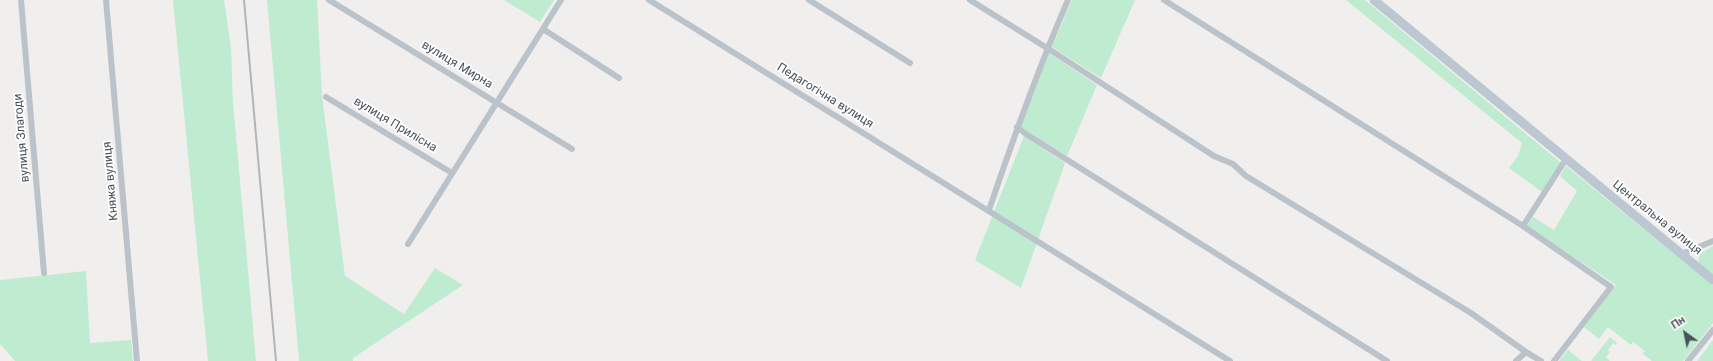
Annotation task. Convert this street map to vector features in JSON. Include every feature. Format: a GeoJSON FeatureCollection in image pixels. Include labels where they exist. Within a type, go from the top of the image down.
{"type":"FeatureCollection","features":[{"type":"Feature","properties":{"kind":"street","name":"вулиця Злагоди"},"geometry":{"type":"LineString","coordinates":[[21,0],[44,273]]}},
{"type":"Feature","properties":{"kind":"street","name":"Княжа вулиця"},"geometry":{"type":"LineString","coordinates":[[106,0],[137,361]]}},
{"type":"Feature","properties":{"kind":"street","name":"вулиця Мирна"},"geometry":{"type":"LineString","coordinates":[[329,0],[572,149]]}},
{"type":"Feature","properties":{"kind":"street"},"geometry":{"type":"LineString","coordinates":[[408,244],[561,0]]}},
{"type":"Feature","properties":{"kind":"street","name":"Педагогічна вулиця"},"geometry":{"type":"LineString","coordinates":[[649,0],[1230,361]]}},
{"type":"Feature","properties":{"kind":"street"},"geometry":{"type":"LineString","coordinates":[[810,0],[910,63]]}},
{"type":"Feature","properties":{"kind":"street"},"geometry":{"type":"LineString","coordinates":[[970,0],[1214,156],[1233,164],[1246,176],[1471,314],[1541,361]]}},
{"type":"Feature","properties":{"kind":"street"},"geometry":{"type":"LineString","coordinates":[[989,210],[1017,127],[1047,48],[1068,0]]}},
{"type":"Feature","properties":{"kind":"street"},"geometry":{"type":"LineString","coordinates":[[1164,0],[1523,226],[1611,287],[1554,361]]}},
{"type":"Feature","properties":{"kind":"street","name":"Центральна вулиця"},"geometry":{"type":"LineString","coordinates":[[1374,0],[1713,280]]}},
{"type":"Feature","properties":{"kind":"street"},"geometry":{"type":"LineString","coordinates":[[543,29],[619,78]]}},
{"type":"Feature","properties":{"kind":"street","name":"вулиця Прилісна"},"geometry":{"type":"LineString","coordinates":[[326,97],[452,173]]}},
{"type":"Feature","properties":{"kind":"street"},"geometry":{"type":"LineString","coordinates":[[1017,127],[1388,361]]}},
{"type":"Feature","properties":{"kind":"street"},"geometry":{"type":"LineString","coordinates":[[1523,226],[1566,159]]}},
{"type":"Feature","properties":{"kind":"street"},"geometry":{"type":"LineString","coordinates":[[1682,254],[1713,241]]}},
{"type":"Feature","properties":{"kind":"street"},"geometry":{"type":"LineString","coordinates":[[1688,361],[1713,330]]}},
{"type":"Feature","properties":{"kind":"street"},"geometry":{"type":"LineString","coordinates":[[1516,361],[1526,352]]}},
{"type":"Feature","properties":{"kind":"green space"},"geometry":{"type":"Polygon","coordinates":[[[173,0],[224,0],[231,48],[233,102],[256,361],[208,361],[173,0]]]}},
{"type":"Feature","properties":{"kind":"green space"},"geometry":{"type":"Polygon","coordinates":[[[267,0],[317,0],[322,96],[345,276],[404,314],[435,268],[463,285],[353,358],[353,361],[299,361],[267,0]]]}},
{"type":"Feature","properties":{"kind":"green space"},"geometry":{"type":"Polygon","coordinates":[[[504,0],[554,0],[540,22],[504,0]]]}},
{"type":"Feature","properties":{"kind":"green space"},"geometry":{"type":"Polygon","coordinates":[[[1072,0],[1135,0],[1101,78],[1052,47],[1072,0]]]}},
{"type":"Feature","properties":{"kind":"green space"},"geometry":{"type":"Polygon","coordinates":[[[1346,0],[1365,0],[1561,163],[1542,192],[1509,168],[1518,156],[1522,143],[1346,0]]]}},
{"type":"Feature","properties":{"kind":"green space"},"geometry":{"type":"Polygon","coordinates":[[[1049,53],[1097,85],[1067,156],[1020,126],[1049,53]]]}},
{"type":"Feature","properties":{"kind":"green space"},"geometry":{"type":"Polygon","coordinates":[[[1024,136],[1065,163],[1021,288],[975,260],[1024,136]]]}},
{"type":"Feature","properties":{"kind":"green space"},"geometry":{"type":"Polygon","coordinates":[[[1566,166],[1713,285],[1713,323],[1683,361],[1652,361],[1643,354],[1645,351],[1633,342],[1631,345],[1608,327],[1599,339],[1584,327],[1616,285],[1527,226],[1533,217],[1554,230],[1577,191],[1560,176],[1566,166]]]}},
{"type":"Feature","properties":{"kind":"green space"},"geometry":{"type":"Polygon","coordinates":[[[1713,246],[1713,275],[1698,262],[1700,254],[1713,246]]]}},
{"type":"Feature","properties":{"kind":"green space"},"geometry":{"type":"Polygon","coordinates":[[[86,271],[90,343],[131,340],[133,361],[15,361],[0,344],[0,280],[86,271]]]}},
{"type":"Feature","properties":{"kind":"green space"},"geometry":{"type":"Polygon","coordinates":[[[1610,337],[1617,343],[1615,345],[1613,343],[1608,350],[1610,352],[1606,357],[1610,361],[1591,361],[1610,337]]]}},
{"type":"Feature","properties":{"kind":"green space"},"geometry":{"type":"Polygon","coordinates":[[[1713,340],[1713,361],[1697,361],[1713,340]]]}},
{"type":"Feature","properties":{"kind":"green space"},"geometry":{"type":"Polygon","coordinates":[[[1568,350],[1582,361],[1559,361],[1568,350]]]}},
{"type":"Feature","properties":{"kind":"railway"},"geometry":{"type":"LineString","coordinates":[[244,0],[276,361]]}}]}
